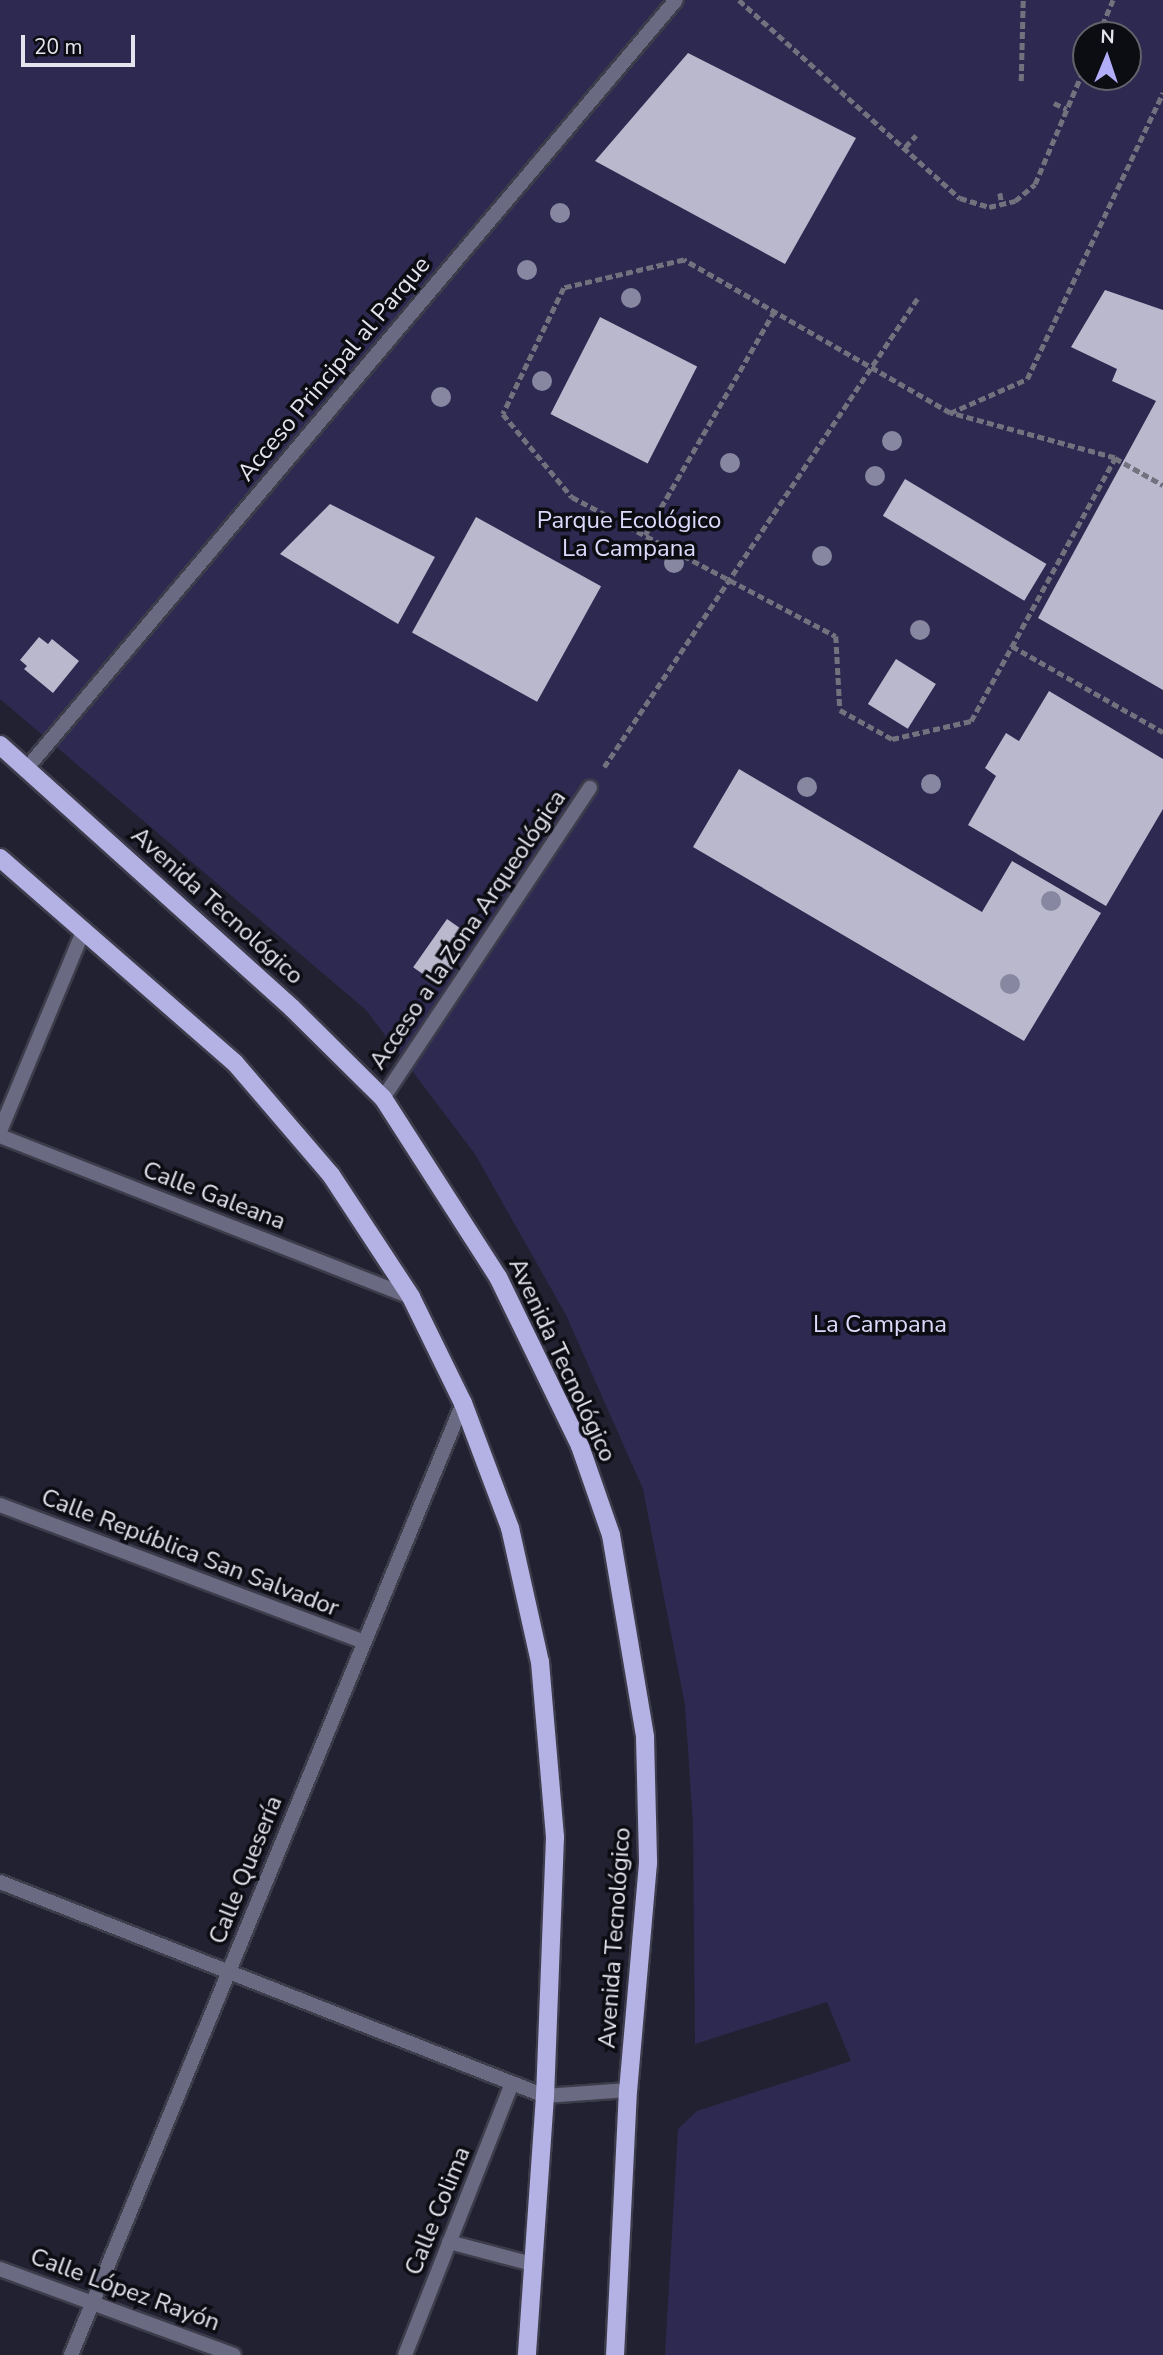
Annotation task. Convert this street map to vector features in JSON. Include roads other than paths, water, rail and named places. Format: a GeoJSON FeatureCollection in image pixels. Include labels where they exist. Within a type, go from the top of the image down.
{"type":"FeatureCollection","features":[{"type":"Feature","properties":{"kind":"main road","name":"Avenida Tecnológico"},"geometry":{"type":"LineString","coordinates":[[0,745],[292,1008],[383,1098],[498,1277],[580,1446],[611,1535],[645,1737],[648,1863],[628,2090],[615,2355]]}},
{"type":"Feature","properties":{"kind":"main road"},"geometry":{"type":"LineString","coordinates":[[0,858],[235,1063],[331,1175],[411,1297],[463,1403],[510,1528],[540,1662],[555,1837],[545,2096],[527,2355]]}},
{"type":"Feature","properties":{"kind":"street","name":"Acceso Principal al Parque"},"geometry":{"type":"LineString","coordinates":[[27,768],[676,0]]}},
{"type":"Feature","properties":{"kind":"street","name":"Acceso a la Zona Arqueológica"},"geometry":{"type":"LineString","coordinates":[[383,1098],[590,788]]}},
{"type":"Feature","properties":{"kind":"street"},"geometry":{"type":"LineString","coordinates":[[0,1134],[84,929]]}},
{"type":"Feature","properties":{"kind":"street","name":"Calle Galeana"},"geometry":{"type":"LineString","coordinates":[[0,1134],[411,1297]]}},
{"type":"Feature","properties":{"kind":"street","name":"Calle Quesería"},"geometry":{"type":"LineString","coordinates":[[71,2355],[463,1403]]}},
{"type":"Feature","properties":{"kind":"street","name":"Calle República San Salvador"},"geometry":{"type":"LineString","coordinates":[[0,1506],[364,1642]]}},
{"type":"Feature","properties":{"kind":"street"},"geometry":{"type":"LineString","coordinates":[[0,1882],[545,2096],[628,2090]]}},
{"type":"Feature","properties":{"kind":"street","name":"Calle Colima"},"geometry":{"type":"LineString","coordinates":[[405,2355],[513,2083]]}},
{"type":"Feature","properties":{"kind":"street"},"geometry":{"type":"LineString","coordinates":[[449,2242],[532,2263]]}},
{"type":"Feature","properties":{"kind":"street","name":"Calle López Rayón"},"geometry":{"type":"LineString","coordinates":[[0,2269],[234,2355]]}},
{"type":"Feature","properties":{"kind":"park label","name":"Parque Ecológico La Campana"},"geometry":{"type":"Point","coordinates":[629,535]}},
{"type":"Feature","properties":{"kind":"park label","name":"La Campana"},"geometry":{"type":"Point","coordinates":[880,1325]}}]}
